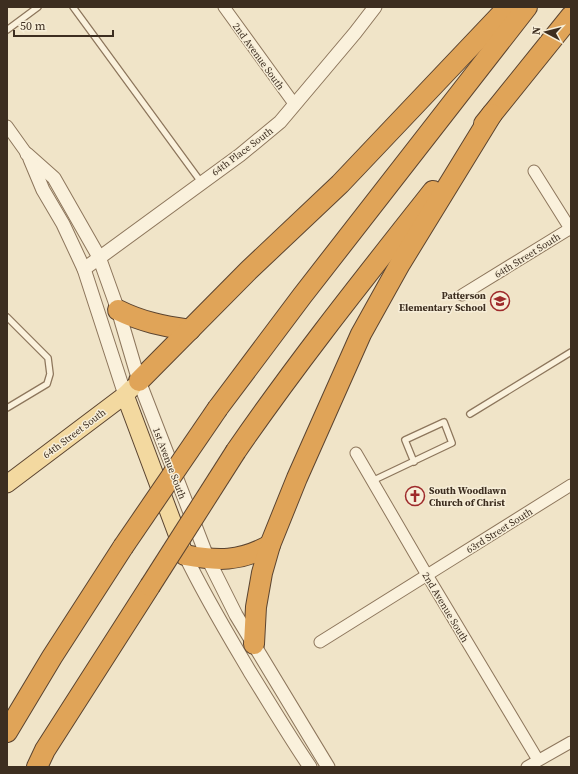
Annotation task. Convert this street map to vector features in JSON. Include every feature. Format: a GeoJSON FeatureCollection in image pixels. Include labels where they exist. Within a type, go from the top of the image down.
{"type":"FeatureCollection","features":[{"type":"Feature","properties":{"kind":"highway"},"geometry":{"type":"LineString","coordinates":[[132,388],[249,270],[340,184],[508,7]]}},
{"type":"Feature","properties":{"kind":"highway"},"geometry":{"type":"LineString","coordinates":[[7,732],[52,657],[123,546],[218,408],[302,296],[527,7]]}},
{"type":"Feature","properties":{"kind":"highway"},"geometry":{"type":"LineString","coordinates":[[37,767],[45,750],[236,451],[273,397],[362,280],[571,16]]}},
{"type":"Feature","properties":{"kind":"highway"},"geometry":{"type":"LineString","coordinates":[[254,644],[256,606],[262,573],[270,545],[297,478],[361,334],[400,264],[492,114]]}},
{"type":"Feature","properties":{"kind":"highway"},"geometry":{"type":"LineString","coordinates":[[118,310],[152,324],[190,330]]}},
{"type":"Feature","properties":{"kind":"highway"},"geometry":{"type":"LineString","coordinates":[[185,555],[208,559],[243,557],[257,553],[270,545]]}},
{"type":"Feature","properties":{"kind":"main road","name":"64th Street South"},"geometry":{"type":"LineString","coordinates":[[7,484],[132,388]]}},
{"type":"Feature","properties":{"kind":"main road","name":"1st Avenue South"},"geometry":{"type":"LineString","coordinates":[[132,388],[185,555]]}},
{"type":"Feature","properties":{"kind":"street","name":"2nd Avenue South"},"geometry":{"type":"LineString","coordinates":[[224,7],[295,105]]}},
{"type":"Feature","properties":{"kind":"street","name":"64th Place South"},"geometry":{"type":"LineString","coordinates":[[84,269],[201,182],[240,155],[280,122],[375,7]]}},
{"type":"Feature","properties":{"kind":"street","name":"1st Avenue South"},"geometry":{"type":"LineString","coordinates":[[7,126],[28,154],[54,178],[99,257],[118,310],[132,388]]}},
{"type":"Feature","properties":{"kind":"street","name":"1st Avenue South"},"geometry":{"type":"LineString","coordinates":[[28,154],[43,190],[63,224],[84,269],[132,388],[208,559],[233,609],[328,767]]}},
{"type":"Feature","properties":{"kind":"street"},"geometry":{"type":"LineString","coordinates":[[534,171],[571,229]]}},
{"type":"Feature","properties":{"kind":"street","name":"64th Street South"},"geometry":{"type":"LineString","coordinates":[[462,295],[571,229]]}},
{"type":"Feature","properties":{"kind":"street","name":"2nd Avenue South"},"geometry":{"type":"LineString","coordinates":[[356,454],[538,760]]}},
{"type":"Feature","properties":{"kind":"street","name":"63rd Street South"},"geometry":{"type":"LineString","coordinates":[[320,642],[571,485]]}},
{"type":"Feature","properties":{"kind":"street","name":"1st Avenue South"},"geometry":{"type":"LineString","coordinates":[[185,555],[215,615],[290,738],[310,767]]}},
{"type":"Feature","properties":{"kind":"street"},"geometry":{"type":"LineString","coordinates":[[527,767],[571,742]]}},
{"type":"Feature","properties":{"kind":"lane"},"geometry":{"type":"LineString","coordinates":[[7,30],[38,7]]}},
{"type":"Feature","properties":{"kind":"lane"},"geometry":{"type":"LineString","coordinates":[[73,7],[201,182]]}},
{"type":"Feature","properties":{"kind":"lane"},"geometry":{"type":"LineString","coordinates":[[7,317],[48,358],[50,374],[47,384],[7,408]]}},
{"type":"Feature","properties":{"kind":"lane"},"geometry":{"type":"LineString","coordinates":[[470,414],[571,352]]}},
{"type":"Feature","properties":{"kind":"lane"},"geometry":{"type":"LineString","coordinates":[[372,481],[414,462],[452,443],[444,422],[405,440],[414,462]]}},
{"type":"Feature","properties":{"kind":"place","name":"Patterson Elementary School"},"geometry":{"type":"Point","coordinates":[500,301]}},
{"type":"Feature","properties":{"kind":"place","name":"South Woodlawn Church of Christ"},"geometry":{"type":"Point","coordinates":[415,496]}}]}
